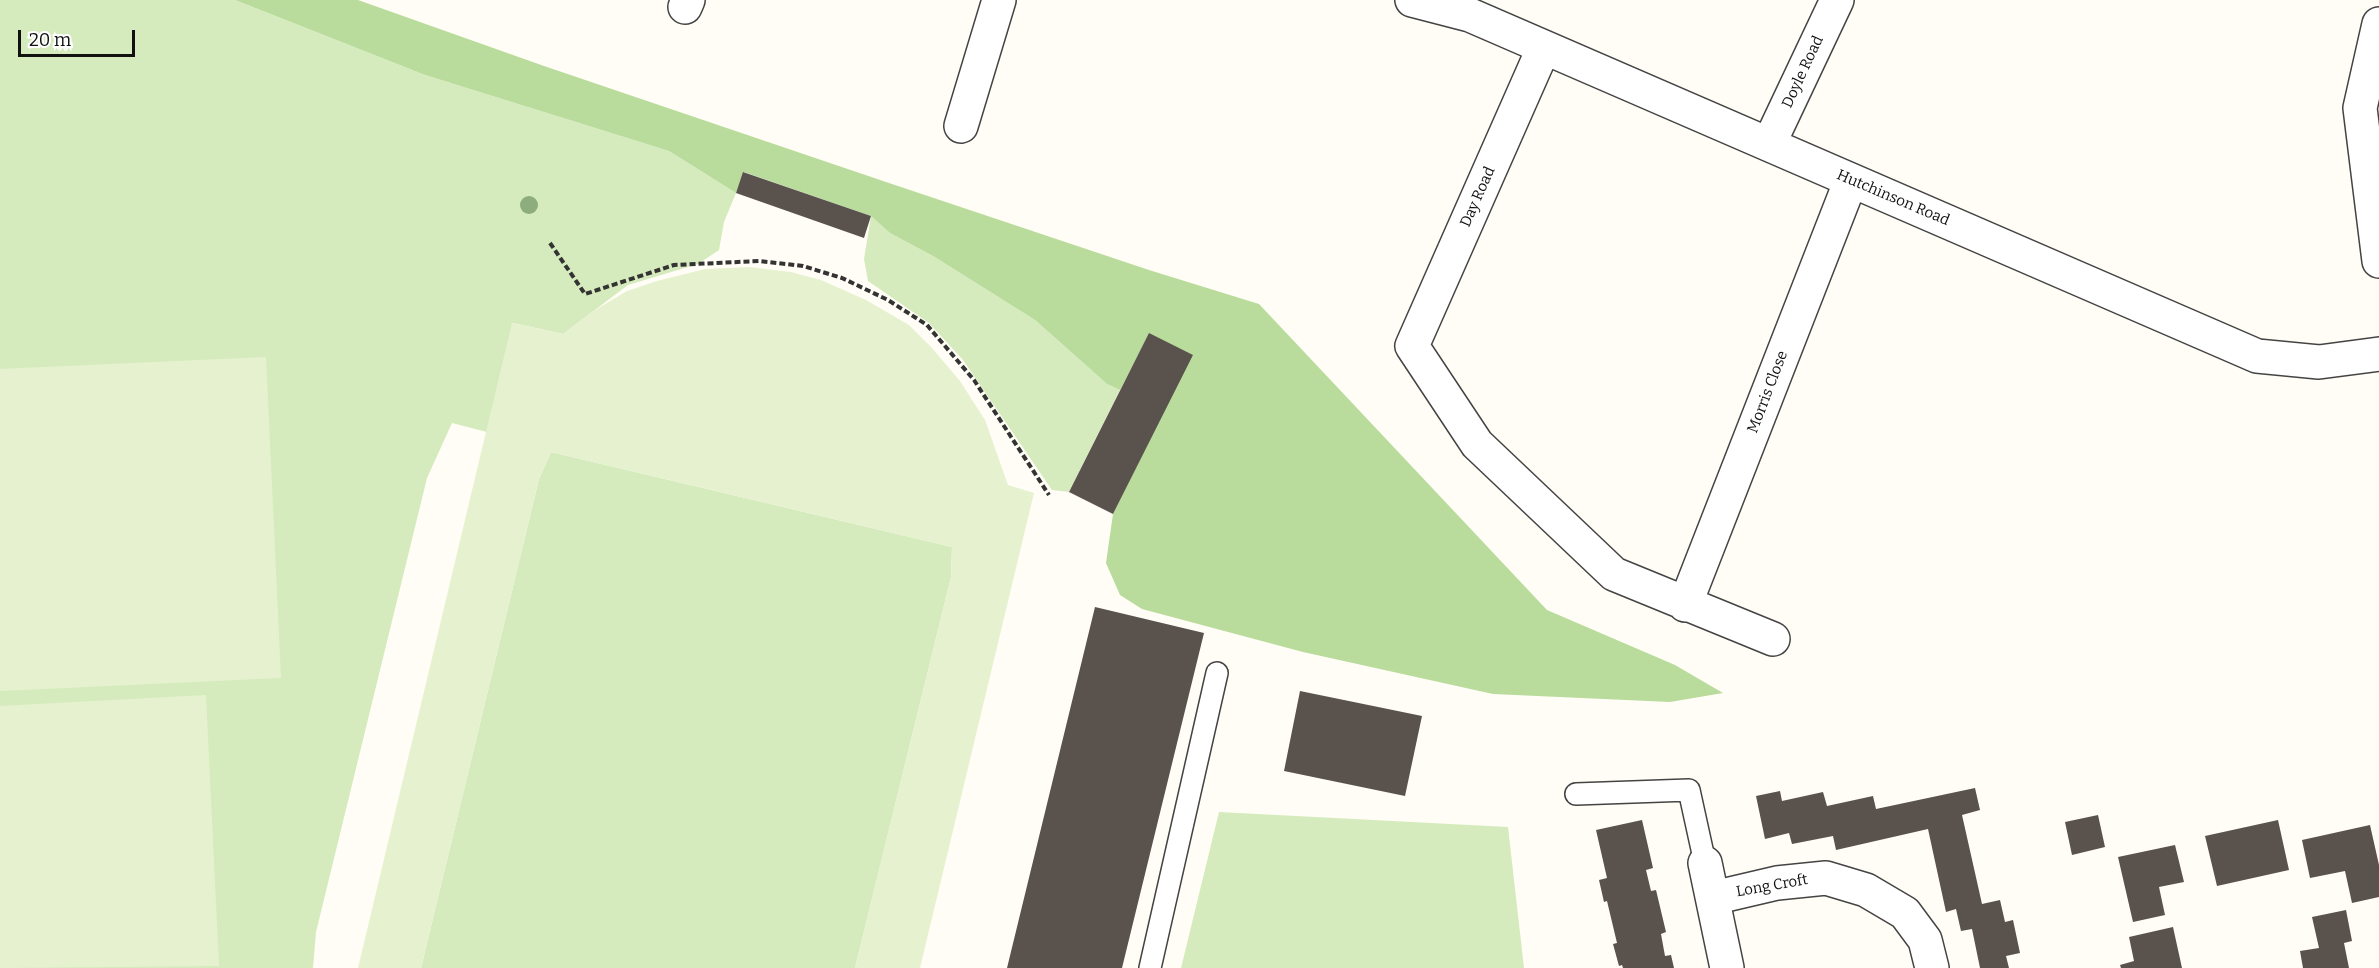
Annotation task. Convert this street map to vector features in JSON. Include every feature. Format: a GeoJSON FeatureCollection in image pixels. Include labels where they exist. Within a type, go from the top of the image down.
{"type":"FeatureCollection","features":[{"type":"Feature","properties":{"kind":"street"},"geometry":{"type":"LineString","coordinates":[[961,126],[999,0]]}},
{"type":"Feature","properties":{"kind":"street","name":"Hutchinson Road"},"geometry":{"type":"LineString","coordinates":[[1412,0],[1470,15],[2257,356],[2319,362],[2379,354]]}},
{"type":"Feature","properties":{"kind":"street","name":"Doyle Road"},"geometry":{"type":"LineString","coordinates":[[1769,144],[1837,0]]}},
{"type":"Feature","properties":{"kind":"street"},"geometry":{"type":"LineString","coordinates":[[2372,0],[2379,22],[2360,108],[2379,261]]}},
{"type":"Feature","properties":{"kind":"street","name":"Day Road"},"geometry":{"type":"LineString","coordinates":[[1544,47],[1412,346],[1477,444],[1614,574],[1684,604]]}},
{"type":"Feature","properties":{"kind":"street","name":"Morris Close"},"geometry":{"type":"LineString","coordinates":[[1684,604],[1851,180]]}},
{"type":"Feature","properties":{"kind":"street"},"geometry":{"type":"LineString","coordinates":[[1684,604],[1773,639]]}},
{"type":"Feature","properties":{"kind":"street"},"geometry":{"type":"LineString","coordinates":[[1705,863],[1727,968]]}},
{"type":"Feature","properties":{"kind":"street","name":"Long Croft"},"geometry":{"type":"LineString","coordinates":[[1713,898],[1777,883],[1826,878],[1866,890],[1905,913],[1925,940],[1932,968]]}},
{"type":"Feature","properties":{"kind":"lane"},"geometry":{"type":"LineString","coordinates":[[1150,968],[1217,673]]}},
{"type":"Feature","properties":{"kind":"lane"},"geometry":{"type":"LineString","coordinates":[[1576,794],[1689,790],[1705,863]]}},
{"type":"Feature","properties":{"kind":"path"},"geometry":{"type":"LineString","coordinates":[[549,243],[585,294],[674,265],[759,261],[803,266],[842,278],[888,300],[927,325],[974,381],[1049,495]]}},
{"type":"Feature","properties":{"kind":"green space"},"geometry":{"type":"Polygon","coordinates":[[[0,0],[235,0],[425,75],[669,151],[736,193],[724,222],[719,250],[698,264],[628,285],[563,334],[513,323],[487,432],[452,423],[427,478],[316,932],[313,968],[0,968],[0,0]]]}},
{"type":"Feature","properties":{"kind":"green space"},"geometry":{"type":"Polygon","coordinates":[[[235,0],[358,0],[886,182],[1149,270],[1259,304],[1547,610],[1675,665],[1723,693],[1670,702],[1493,694],[1303,652],[1142,609],[1120,595],[1106,563],[1113,514],[1192,355],[1149,334],[1120,390],[1107,384],[1035,320],[933,256],[890,233],[871,216],[744,172],[736,193],[669,151],[425,75],[235,0]]]}},
{"type":"Feature","properties":{"kind":"green space"},"geometry":{"type":"Polygon","coordinates":[[[871,216],[890,233],[933,256],[1035,320],[1107,384],[1120,390],[1069,492],[1052,490],[963,360],[929,323],[868,281],[864,259],[871,216]]]}},
{"type":"Feature","properties":{"kind":"green space"},"geometry":{"type":"Polygon","coordinates":[[[749,267],[791,272],[821,280],[866,300],[909,325],[960,381],[985,420],[1008,485],[1034,493],[920,968],[855,968],[951,577],[952,547],[551,452],[539,479],[421,968],[358,968],[512,323],[563,334],[590,313],[627,291],[705,269],[749,267]]]}},
{"type":"Feature","properties":{"kind":"green space"},"geometry":{"type":"Polygon","coordinates":[[[266,357],[281,678],[0,691],[0,369],[266,357]]]}},
{"type":"Feature","properties":{"kind":"green space"},"geometry":{"type":"Polygon","coordinates":[[[551,452],[952,547],[951,577],[855,968],[421,968],[539,479],[551,452]]]}},
{"type":"Feature","properties":{"kind":"green space"},"geometry":{"type":"Polygon","coordinates":[[[206,695],[219,966],[0,968],[0,706],[206,695]]]}},
{"type":"Feature","properties":{"kind":"green space"},"geometry":{"type":"Polygon","coordinates":[[[1219,812],[1508,827],[1524,968],[1181,968],[1219,812]]]}},
{"type":"Feature","properties":{"kind":"building"},"geometry":{"type":"Polygon","coordinates":[[[743,172],[871,216],[864,238],[736,193],[743,172]]]}},
{"type":"Feature","properties":{"kind":"building"},"geometry":{"type":"Polygon","coordinates":[[[1149,333],[1193,355],[1113,514],[1069,492],[1149,333]]]}},
{"type":"Feature","properties":{"kind":"building"},"geometry":{"type":"Polygon","coordinates":[[[1095,607],[1204,633],[1122,968],[1007,968],[1095,607]]]}},
{"type":"Feature","properties":{"kind":"building"},"geometry":{"type":"Polygon","coordinates":[[[1300,691],[1422,716],[1405,796],[1284,771],[1300,691]]]}},
{"type":"Feature","properties":{"kind":"building"},"geometry":{"type":"Polygon","coordinates":[[[1975,788],[1980,810],[1962,815],[1982,904],[2000,900],[2005,922],[2013,920],[2020,953],[2006,956],[2009,968],[1980,968],[1972,929],[1961,931],[1956,909],[1946,912],[1928,829],[1836,850],[1833,836],[1792,844],[1789,833],[1765,839],[1756,796],[1780,791],[1782,801],[1823,792],[1827,806],[1873,796],[1876,809],[1975,788]]]}},
{"type":"Feature","properties":{"kind":"building"},"geometry":{"type":"Polygon","coordinates":[[[2098,815],[2105,847],[2072,855],[2065,822],[2098,815]]]}},
{"type":"Feature","properties":{"kind":"building"},"geometry":{"type":"Polygon","coordinates":[[[1642,820],[1653,868],[1646,870],[1651,891],[1656,890],[1666,932],[1661,934],[1665,956],[1671,955],[1674,968],[1623,968],[1622,965],[1619,966],[1613,944],[1617,943],[1607,901],[1604,902],[1599,880],[1607,878],[1596,830],[1642,820]]]}},
{"type":"Feature","properties":{"kind":"building"},"geometry":{"type":"Polygon","coordinates":[[[2278,820],[2289,870],[2217,886],[2205,836],[2278,820]]]}},
{"type":"Feature","properties":{"kind":"building"},"geometry":{"type":"Polygon","coordinates":[[[2370,825],[2379,865],[2379,897],[2352,903],[2345,871],[2310,878],[2302,840],[2370,825]]]}},
{"type":"Feature","properties":{"kind":"building"},"geometry":{"type":"Polygon","coordinates":[[[2175,845],[2184,882],[2159,887],[2165,915],[2133,922],[2118,857],[2175,845]]]}},
{"type":"Feature","properties":{"kind":"building"},"geometry":{"type":"Polygon","coordinates":[[[2346,910],[2352,941],[2344,943],[2349,968],[2303,968],[2300,951],[2319,948],[2312,917],[2346,910]]]}},
{"type":"Feature","properties":{"kind":"building"},"geometry":{"type":"Polygon","coordinates":[[[2173,927],[2182,968],[2121,968],[2120,965],[2134,961],[2129,937],[2173,927]]]}}]}
